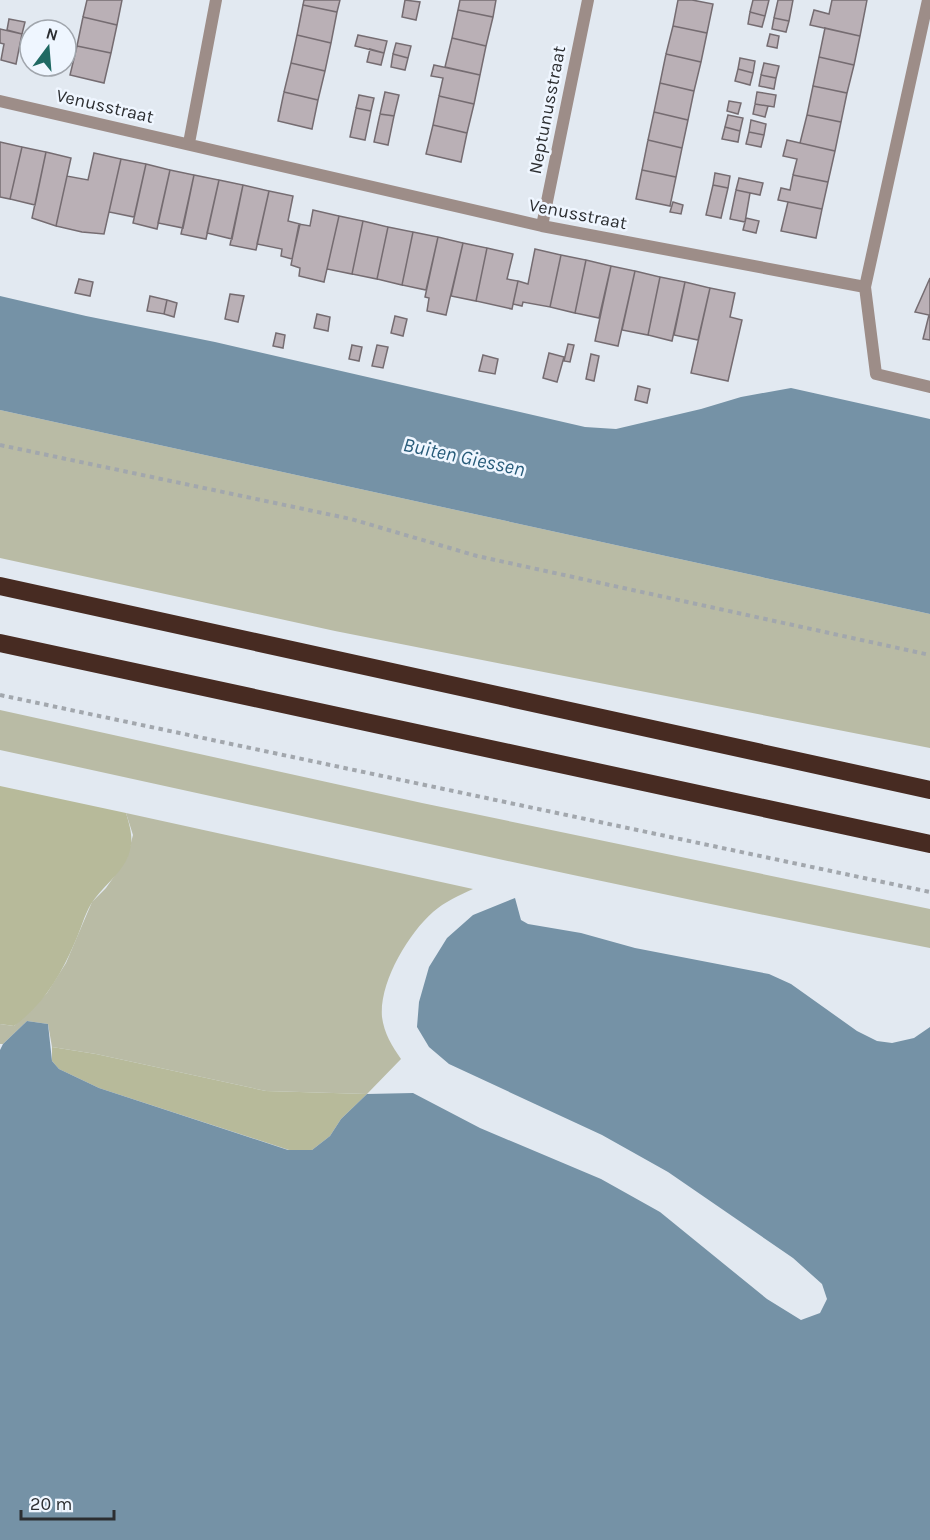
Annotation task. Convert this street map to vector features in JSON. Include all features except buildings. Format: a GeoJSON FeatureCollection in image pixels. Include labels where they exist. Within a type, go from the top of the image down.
{"type":"FeatureCollection","features":[{"type":"Feature","properties":{"kind":"highway"},"geometry":{"type":"LineString","coordinates":[[0,586],[930,790]]}},
{"type":"Feature","properties":{"kind":"highway"},"geometry":{"type":"LineString","coordinates":[[0,643],[930,844]]}},
{"type":"Feature","properties":{"kind":"street"},"geometry":{"type":"LineString","coordinates":[[189,143],[216,0]]}},
{"type":"Feature","properties":{"kind":"street","name":"Neptunusstraat"},"geometry":{"type":"LineString","coordinates":[[542,226],[588,0]]}},
{"type":"Feature","properties":{"kind":"street"},"geometry":{"type":"LineString","coordinates":[[928,0],[865,287],[876,374],[930,387]]}},
{"type":"Feature","properties":{"kind":"street","name":"Venusstraat"},"geometry":{"type":"LineString","coordinates":[[0,101],[542,226],[865,287]]}},
{"type":"Feature","properties":{"kind":"path"},"geometry":{"type":"LineString","coordinates":[[0,446],[351,519],[477,556],[930,655]]}},
{"type":"Feature","properties":{"kind":"path"},"geometry":{"type":"LineString","coordinates":[[0,695],[930,892]]}},
{"type":"Feature","properties":{"kind":"green space"},"geometry":{"type":"Polygon","coordinates":[[[0,410],[930,614],[930,748],[335,631],[0,558],[0,410]]]}},
{"type":"Feature","properties":{"kind":"green space"},"geometry":{"type":"Polygon","coordinates":[[[0,710],[422,803],[930,909],[930,948],[581,877],[0,750],[0,710]]]}},
{"type":"Feature","properties":{"kind":"green space"},"geometry":{"type":"Polygon","coordinates":[[[0,786],[126,813],[131,835],[128,857],[91,904],[57,978],[34,1009],[14,1026],[0,1024],[0,786]]]}},
{"type":"Feature","properties":{"kind":"green space"},"geometry":{"type":"Polygon","coordinates":[[[126,813],[473,889],[433,912],[414,933],[397,960],[385,989],[382,1017],[389,1039],[401,1059],[367,1094],[266,1091],[96,1054],[52,1047],[48,1024],[27,1021],[3,1044],[0,1044],[0,1024],[14,1026],[47,993],[66,963],[92,902],[106,888],[127,858],[133,835],[126,813]]]}},
{"type":"Feature","properties":{"kind":"green space"},"geometry":{"type":"Polygon","coordinates":[[[52,1047],[96,1054],[266,1091],[367,1094],[341,1119],[330,1136],[312,1150],[289,1150],[99,1088],[59,1069],[52,1061],[52,1047]]]}},
{"type":"Feature","properties":{"kind":"water","name":"Buiten Giessen"},"geometry":{"type":"Polygon","coordinates":[[[0,296],[215,342],[585,427],[616,429],[741,397],[791,388],[930,419],[930,614],[0,410],[0,296]]]}},
{"type":"Feature","properties":{"kind":"water"},"geometry":{"type":"Polygon","coordinates":[[[515,898],[521,920],[528,924],[581,933],[635,948],[769,974],[791,984],[857,1031],[877,1041],[892,1043],[914,1038],[930,1027],[930,1540],[0,1540],[0,1050],[3,1044],[27,1021],[48,1024],[52,1061],[59,1069],[99,1088],[288,1150],[312,1150],[330,1136],[341,1119],[367,1094],[413,1093],[480,1128],[601,1179],[660,1212],[767,1299],[801,1320],[820,1313],[827,1299],[822,1284],[793,1258],[668,1172],[602,1135],[449,1064],[429,1047],[417,1027],[419,1002],[429,967],[447,938],[473,915],[515,898]]]}}]}
